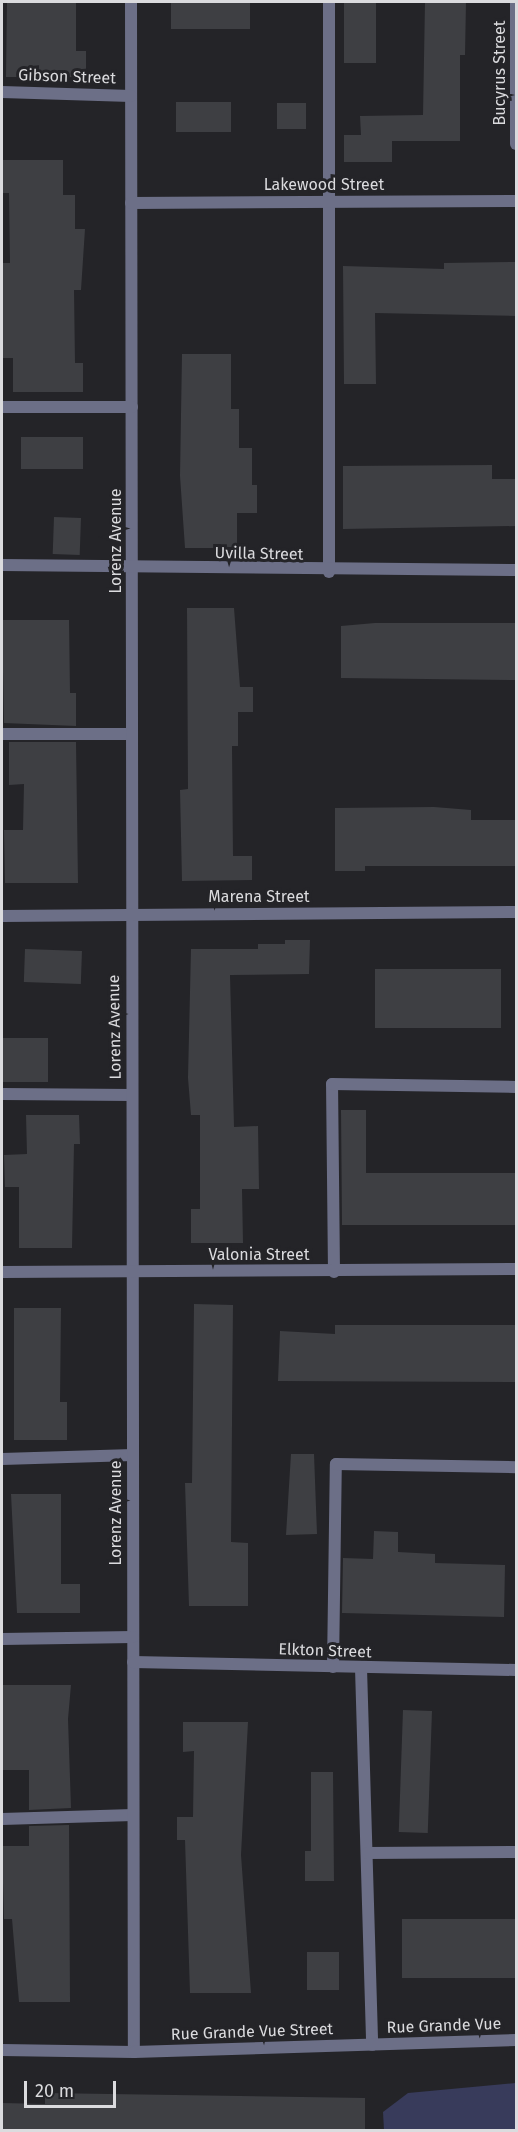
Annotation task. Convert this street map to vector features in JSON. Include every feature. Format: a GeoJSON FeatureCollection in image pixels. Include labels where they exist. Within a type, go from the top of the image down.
{"type":"FeatureCollection","features":[{"type":"Feature","properties":{"kind":"street","name":"Lorenz Avenue"},"geometry":{"type":"LineString","coordinates":[[131,2],[134,2052]]}},
{"type":"Feature","properties":{"kind":"street"},"geometry":{"type":"LineString","coordinates":[[329,2],[329,572]]}},
{"type":"Feature","properties":{"kind":"street","name":"Bucyrus Street"},"geometry":{"type":"LineString","coordinates":[[516,2],[516,144]]}},
{"type":"Feature","properties":{"kind":"street","name":"Gibson Street"},"geometry":{"type":"LineString","coordinates":[[2,92],[131,96]]}},
{"type":"Feature","properties":{"kind":"street","name":"Lakewood Street"},"geometry":{"type":"LineString","coordinates":[[131,203],[516,201]]}},
{"type":"Feature","properties":{"kind":"street"},"geometry":{"type":"LineString","coordinates":[[2,407],[132,407]]}},
{"type":"Feature","properties":{"kind":"street","name":"Uvilla Street"},"geometry":{"type":"LineString","coordinates":[[2,565],[329,572],[516,570]]}},
{"type":"Feature","properties":{"kind":"street"},"geometry":{"type":"LineString","coordinates":[[2,734],[132,734]]}},
{"type":"Feature","properties":{"kind":"street","name":"Marena Street"},"geometry":{"type":"LineString","coordinates":[[2,916],[516,912]]}},
{"type":"Feature","properties":{"kind":"street"},"geometry":{"type":"LineString","coordinates":[[333,1272],[332,1084],[516,1087]]}},
{"type":"Feature","properties":{"kind":"street"},"geometry":{"type":"LineString","coordinates":[[2,1094],[132,1095]]}},
{"type":"Feature","properties":{"kind":"street","name":"Valonia Street"},"geometry":{"type":"LineString","coordinates":[[2,1272],[333,1272],[516,1269]]}},
{"type":"Feature","properties":{"kind":"street"},"geometry":{"type":"LineString","coordinates":[[2,1460],[133,1455]]}},
{"type":"Feature","properties":{"kind":"street"},"geometry":{"type":"LineString","coordinates":[[333,1667],[336,1464],[516,1467]]}},
{"type":"Feature","properties":{"kind":"street"},"geometry":{"type":"LineString","coordinates":[[2,1639],[133,1637]]}},
{"type":"Feature","properties":{"kind":"street","name":"Elkton Street"},"geometry":{"type":"LineString","coordinates":[[133,1662],[516,1670]]}},
{"type":"Feature","properties":{"kind":"street"},"geometry":{"type":"LineString","coordinates":[[361,1668],[372,2045]]}},
{"type":"Feature","properties":{"kind":"street"},"geometry":{"type":"LineString","coordinates":[[2,1819],[133,1815]]}},
{"type":"Feature","properties":{"kind":"street"},"geometry":{"type":"LineString","coordinates":[[367,1852],[516,1852]]}},
{"type":"Feature","properties":{"kind":"street","name":"Rue Grande Vue"},"geometry":{"type":"LineString","coordinates":[[372,2045],[516,2040]]}},
{"type":"Feature","properties":{"kind":"street","name":"Rue Grande Vue Street"},"geometry":{"type":"LineString","coordinates":[[134,2052],[372,2045]]}},
{"type":"Feature","properties":{"kind":"street"},"geometry":{"type":"LineString","coordinates":[[2,2050],[134,2052]]}},
{"type":"Feature","properties":{"kind":"shaded area"},"geometry":{"type":"Polygon","coordinates":[[[516,2083],[516,2130],[384,2130],[383,2112],[408,2093],[516,2083]]]}},
{"type":"Feature","properties":{"kind":"building"},"geometry":{"type":"Polygon","coordinates":[[[7,2],[76,2],[76,51],[86,51],[86,77],[6,77],[7,2]]]}},
{"type":"Feature","properties":{"kind":"building"},"geometry":{"type":"Polygon","coordinates":[[[171,2],[250,2],[250,29],[171,29],[171,2]]]}},
{"type":"Feature","properties":{"kind":"building"},"geometry":{"type":"Polygon","coordinates":[[[344,2],[376,2],[376,63],[344,63],[344,2]]]}},
{"type":"Feature","properties":{"kind":"building"},"geometry":{"type":"Polygon","coordinates":[[[425,2],[466,2],[465,55],[460,55],[460,141],[392,141],[392,162],[344,162],[344,135],[361,135],[360,116],[423,115],[425,2]]]}},
{"type":"Feature","properties":{"kind":"building"},"geometry":{"type":"Polygon","coordinates":[[[176,102],[231,102],[231,132],[176,132],[176,102]]]}},
{"type":"Feature","properties":{"kind":"building"},"geometry":{"type":"Polygon","coordinates":[[[277,103],[306,103],[306,129],[277,129],[277,103]]]}},
{"type":"Feature","properties":{"kind":"building"},"geometry":{"type":"Polygon","coordinates":[[[2,160],[63,160],[63,195],[75,195],[75,229],[85,229],[81,290],[74,290],[75,363],[83,363],[83,392],[13,392],[13,358],[3,358],[2,263],[10,263],[9,193],[2,193],[2,160]]]}},
{"type":"Feature","properties":{"kind":"building"},"geometry":{"type":"Polygon","coordinates":[[[516,262],[516,316],[375,313],[376,384],[344,384],[343,266],[444,269],[444,263],[516,262]]]}},
{"type":"Feature","properties":{"kind":"building"},"geometry":{"type":"Polygon","coordinates":[[[182,354],[231,354],[231,409],[239,409],[239,448],[252,448],[252,485],[257,485],[257,513],[237,513],[237,548],[185,548],[180,476],[182,354]]]}},
{"type":"Feature","properties":{"kind":"building"},"geometry":{"type":"Polygon","coordinates":[[[21,437],[83,437],[83,469],[21,469],[21,437]]]}},
{"type":"Feature","properties":{"kind":"building"},"geometry":{"type":"Polygon","coordinates":[[[492,465],[492,479],[516,479],[516,526],[343,529],[343,466],[492,465]]]}},
{"type":"Feature","properties":{"kind":"building"},"geometry":{"type":"Polygon","coordinates":[[[54,517],[81,518],[80,555],[53,554],[54,517]]]}},
{"type":"Feature","properties":{"kind":"building"},"geometry":{"type":"Polygon","coordinates":[[[187,608],[234,608],[240,687],[253,687],[253,712],[238,712],[238,746],[232,746],[233,856],[252,856],[252,880],[182,881],[180,790],[188,789],[187,608]]]}},
{"type":"Feature","properties":{"kind":"building"},"geometry":{"type":"Polygon","coordinates":[[[2,620],[69,620],[70,693],[76,693],[76,726],[4,723],[2,620]]]}},
{"type":"Feature","properties":{"kind":"building"},"geometry":{"type":"Polygon","coordinates":[[[375,623],[516,623],[516,680],[341,678],[341,626],[375,623]]]}},
{"type":"Feature","properties":{"kind":"building"},"geometry":{"type":"Polygon","coordinates":[[[9,742],[76,742],[78,883],[5,883],[4,830],[23,830],[24,784],[9,785],[9,742]]]}},
{"type":"Feature","properties":{"kind":"building"},"geometry":{"type":"Polygon","coordinates":[[[434,807],[471,810],[471,820],[516,820],[516,866],[365,866],[365,871],[335,871],[335,808],[434,807]]]}},
{"type":"Feature","properties":{"kind":"building"},"geometry":{"type":"Polygon","coordinates":[[[285,940],[310,940],[309,974],[230,975],[234,1127],[258,1126],[259,1189],[242,1189],[243,1243],[191,1243],[191,1209],[200,1209],[200,1115],[191,1115],[188,1078],[191,949],[258,949],[258,944],[285,944],[285,940]]]}},
{"type":"Feature","properties":{"kind":"building"},"geometry":{"type":"Polygon","coordinates":[[[25,949],[82,951],[81,984],[24,982],[25,949]]]}},
{"type":"Feature","properties":{"kind":"building"},"geometry":{"type":"Polygon","coordinates":[[[375,969],[501,969],[501,1028],[375,1028],[375,969]]]}},
{"type":"Feature","properties":{"kind":"building"},"geometry":{"type":"Polygon","coordinates":[[[2,1038],[48,1038],[48,1082],[2,1082],[2,1038]]]}},
{"type":"Feature","properties":{"kind":"building"},"geometry":{"type":"Polygon","coordinates":[[[341,1110],[366,1110],[366,1173],[516,1173],[516,1225],[342,1225],[341,1110]]]}},
{"type":"Feature","properties":{"kind":"building"},"geometry":{"type":"Polygon","coordinates":[[[26,1115],[79,1115],[80,1144],[74,1144],[72,1248],[19,1248],[19,1187],[5,1187],[4,1155],[27,1154],[26,1115]]]}},
{"type":"Feature","properties":{"kind":"building"},"geometry":{"type":"Polygon","coordinates":[[[194,1304],[233,1305],[231,1542],[248,1543],[248,1606],[189,1606],[185,1483],[192,1483],[194,1304]]]}},
{"type":"Feature","properties":{"kind":"building"},"geometry":{"type":"Polygon","coordinates":[[[14,1308],[61,1308],[60,1402],[67,1402],[67,1440],[14,1440],[14,1308]]]}},
{"type":"Feature","properties":{"kind":"building"},"geometry":{"type":"Polygon","coordinates":[[[335,1325],[516,1325],[516,1382],[278,1381],[280,1331],[335,1334],[335,1325]]]}},
{"type":"Feature","properties":{"kind":"building"},"geometry":{"type":"Polygon","coordinates":[[[291,1454],[314,1454],[317,1534],[286,1535],[291,1454]]]}},
{"type":"Feature","properties":{"kind":"building"},"geometry":{"type":"Polygon","coordinates":[[[11,1494],[61,1494],[61,1584],[80,1584],[80,1613],[17,1613],[11,1494]]]}},
{"type":"Feature","properties":{"kind":"building"},"geometry":{"type":"Polygon","coordinates":[[[374,1531],[398,1532],[398,1552],[435,1554],[435,1563],[505,1565],[504,1617],[342,1613],[343,1558],[373,1559],[374,1531]]]}},
{"type":"Feature","properties":{"kind":"building"},"geometry":{"type":"Polygon","coordinates":[[[3,1685],[71,1685],[68,1719],[71,1808],[29,1810],[29,1770],[2,1770],[3,1685]]]}},
{"type":"Feature","properties":{"kind":"building"},"geometry":{"type":"Polygon","coordinates":[[[403,1710],[432,1711],[428,1833],[399,1832],[403,1710]]]}},
{"type":"Feature","properties":{"kind":"building"},"geometry":{"type":"Polygon","coordinates":[[[183,1722],[248,1722],[241,1855],[251,1993],[190,1993],[185,1840],[177,1840],[177,1817],[193,1817],[194,1751],[183,1752],[183,1722]]]}},
{"type":"Feature","properties":{"kind":"building"},"geometry":{"type":"Polygon","coordinates":[[[311,1772],[333,1772],[334,1881],[305,1881],[305,1851],[311,1851],[311,1772]]]}},
{"type":"Feature","properties":{"kind":"building"},"geometry":{"type":"Polygon","coordinates":[[[69,1825],[70,2002],[19,2002],[12,1919],[4,1919],[2,1846],[29,1846],[29,1826],[69,1825]]]}},
{"type":"Feature","properties":{"kind":"building"},"geometry":{"type":"Polygon","coordinates":[[[402,1919],[516,1919],[516,1978],[402,1978],[402,1919]]]}},
{"type":"Feature","properties":{"kind":"building"},"geometry":{"type":"Polygon","coordinates":[[[307,1952],[339,1952],[339,1990],[307,1990],[307,1952]]]}},
{"type":"Feature","properties":{"kind":"building"},"geometry":{"type":"Polygon","coordinates":[[[45,2093],[365,2098],[365,2130],[2,2130],[2,2103],[45,2104],[45,2093]]]}}]}
